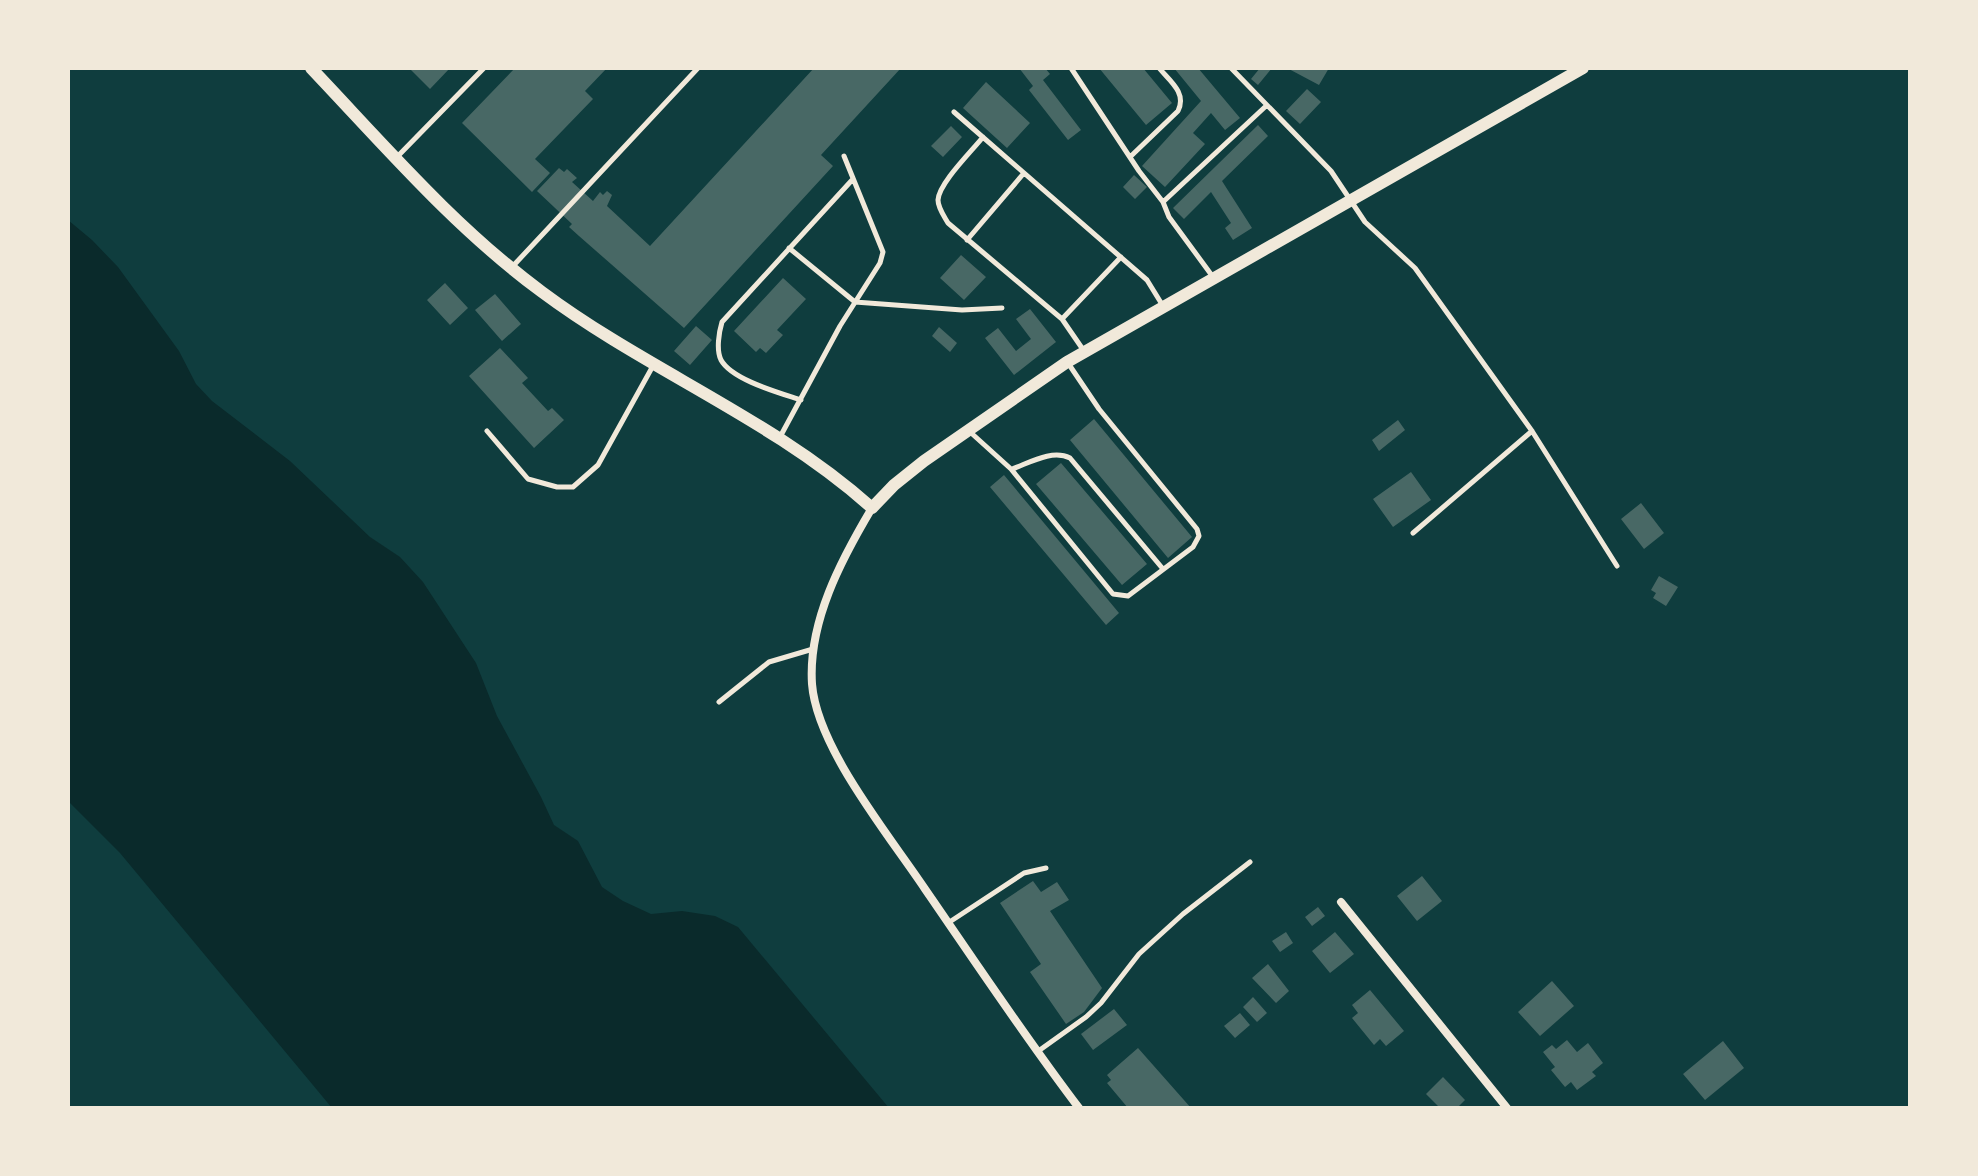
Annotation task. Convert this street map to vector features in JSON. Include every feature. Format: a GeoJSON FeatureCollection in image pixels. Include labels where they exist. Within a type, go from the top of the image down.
{"type":"FeatureCollection","features":[{"type":"Feature","properties":{"kind":"street"},"geometry":{"type":"LineString","coordinates":[[311,68],[459,223],[511,268],[555,301],[812,458],[872,508]]}},
{"type":"Feature","properties":{"kind":"street"},"geometry":{"type":"LineString","coordinates":[[1079,1108],[948,923],[851,779],[823,730],[813,687],[814,649],[826,601],[857,533],[872,508],[894,485],[1067,362],[1583,68]]}},
{"type":"Feature","properties":{"kind":"street"},"geometry":{"type":"LineString","coordinates":[[1341,902],[1507,1108]]}},
{"type":"Feature","properties":{"kind":"lane"},"geometry":{"type":"LineString","coordinates":[[396,158],[484,68]]}},
{"type":"Feature","properties":{"kind":"lane"},"geometry":{"type":"LineString","coordinates":[[511,268],[698,68]]}},
{"type":"Feature","properties":{"kind":"lane"},"geometry":{"type":"LineString","coordinates":[[1071,68],[1163,202],[1169,217],[1213,277]]}},
{"type":"Feature","properties":{"kind":"lane"},"geometry":{"type":"LineString","coordinates":[[1130,157],[1181,105],[1179,93],[1159,68]]}},
{"type":"Feature","properties":{"kind":"lane"},"geometry":{"type":"LineString","coordinates":[[1231,68],[1331,171],[1377,234],[1415,268],[1532,431],[1617,566]]}},
{"type":"Feature","properties":{"kind":"lane"},"geometry":{"type":"LineString","coordinates":[[1163,202],[1266,106]]}},
{"type":"Feature","properties":{"kind":"lane"},"geometry":{"type":"LineString","coordinates":[[954,112],[1147,280],[1163,306]]}},
{"type":"Feature","properties":{"kind":"lane"},"geometry":{"type":"LineString","coordinates":[[983,137],[941,188],[938,200],[940,211],[967,240],[1062,319],[1085,352]]}},
{"type":"Feature","properties":{"kind":"lane"},"geometry":{"type":"LineString","coordinates":[[780,437],[880,263],[883,252],[844,156]]}},
{"type":"Feature","properties":{"kind":"lane"},"geometry":{"type":"LineString","coordinates":[[967,240],[1024,173]]}},
{"type":"Feature","properties":{"kind":"lane"},"geometry":{"type":"LineString","coordinates":[[801,400],[757,385],[729,368],[719,355],[722,322],[853,179]]}},
{"type":"Feature","properties":{"kind":"lane"},"geometry":{"type":"LineString","coordinates":[[789,248],[855,302],[962,310],[1002,308]]}},
{"type":"Feature","properties":{"kind":"lane"},"geometry":{"type":"LineString","coordinates":[[1062,319],[1121,257]]}},
{"type":"Feature","properties":{"kind":"lane"},"geometry":{"type":"LineString","coordinates":[[968,430],[1011,469],[1113,594],[1128,596],[1197,543],[1197,529],[1099,409],[1067,362]]}},
{"type":"Feature","properties":{"kind":"lane"},"geometry":{"type":"LineString","coordinates":[[487,431],[528,479],[557,487],[573,487],[598,465],[655,363]]}},
{"type":"Feature","properties":{"kind":"lane"},"geometry":{"type":"LineString","coordinates":[[1413,533],[1532,431]]}},
{"type":"Feature","properties":{"kind":"lane"},"geometry":{"type":"LineString","coordinates":[[1011,469],[1052,455],[1070,458],[1163,569]]}},
{"type":"Feature","properties":{"kind":"lane"},"geometry":{"type":"LineString","coordinates":[[719,702],[769,662],[814,649]]}},
{"type":"Feature","properties":{"kind":"lane"},"geometry":{"type":"LineString","coordinates":[[1037,1052],[1086,1017],[1139,954],[1183,914],[1250,862]]}},
{"type":"Feature","properties":{"kind":"lane"},"geometry":{"type":"LineString","coordinates":[[948,923],[1024,873],[1046,868]]}},
{"type":"Feature","properties":{"kind":"water"},"geometry":{"type":"Polygon","coordinates":[[[68,220],[118,267],[179,351],[196,384],[212,401],[290,461],[370,537],[400,557],[423,582],[476,663],[497,716],[554,825],[578,841],[602,887],[651,914],[682,911],[715,916],[738,927],[889,1108],[332,1108],[120,853],[68,801],[68,220]]]}},
{"type":"Feature","properties":{"kind":"building"},"geometry":{"type":"Polygon","coordinates":[[[409,68],[450,68],[430,89],[409,68]]]}},
{"type":"Feature","properties":{"kind":"building"},"geometry":{"type":"Polygon","coordinates":[[[515,68],[607,68],[585,91],[593,99],[535,159],[550,173],[532,192],[462,123],[515,68]]]}},
{"type":"Feature","properties":{"kind":"building"},"geometry":{"type":"Polygon","coordinates":[[[814,68],[901,68],[821,155],[833,166],[684,328],[569,227],[572,224],[537,191],[559,168],[564,172],[567,169],[577,178],[572,182],[593,201],[600,192],[603,195],[607,191],[612,195],[607,206],[650,246],[814,68]]]}},
{"type":"Feature","properties":{"kind":"building"},"geometry":{"type":"Polygon","coordinates":[[[1019,68],[1045,68],[1050,74],[1043,80],[1081,130],[1068,140],[1029,90],[1033,86],[1019,68]]]}},
{"type":"Feature","properties":{"kind":"building"},"geometry":{"type":"Polygon","coordinates":[[[1099,68],[1143,68],[1172,103],[1146,125],[1099,68]]]}},
{"type":"Feature","properties":{"kind":"building"},"geometry":{"type":"Polygon","coordinates":[[[1174,68],[1198,68],[1240,118],[1225,130],[1211,113],[1193,133],[1205,144],[1165,187],[1142,166],[1201,101],[1174,68]]]}},
{"type":"Feature","properties":{"kind":"building"},"geometry":{"type":"Polygon","coordinates":[[[1260,68],[1272,68],[1258,85],[1251,79],[1260,68]]]}},
{"type":"Feature","properties":{"kind":"building"},"geometry":{"type":"Polygon","coordinates":[[[1287,68],[1329,68],[1319,85],[1287,68]]]}},
{"type":"Feature","properties":{"kind":"building"},"geometry":{"type":"Polygon","coordinates":[[[986,82],[1030,123],[1007,148],[963,108],[986,82]]]}},
{"type":"Feature","properties":{"kind":"building"},"geometry":{"type":"Polygon","coordinates":[[[1307,89],[1321,102],[1300,124],[1286,111],[1307,89]]]}},
{"type":"Feature","properties":{"kind":"building"},"geometry":{"type":"Polygon","coordinates":[[[1258,125],[1268,136],[1222,181],[1252,228],[1233,240],[1225,228],[1231,223],[1211,192],[1184,219],[1173,208],[1258,125]]]}},
{"type":"Feature","properties":{"kind":"building"},"geometry":{"type":"Polygon","coordinates":[[[951,126],[962,137],[943,157],[931,146],[951,126]]]}},
{"type":"Feature","properties":{"kind":"building"},"geometry":{"type":"Polygon","coordinates":[[[1134,175],[1147,187],[1135,199],[1123,187],[1134,175]]]}},
{"type":"Feature","properties":{"kind":"building"},"geometry":{"type":"Polygon","coordinates":[[[961,255],[986,277],[964,300],[940,278],[961,255]]]}},
{"type":"Feature","properties":{"kind":"building"},"geometry":{"type":"Polygon","coordinates":[[[783,278],[806,299],[777,330],[783,335],[766,353],[760,348],[756,352],[734,331],[783,278]]]}},
{"type":"Feature","properties":{"kind":"building"},"geometry":{"type":"Polygon","coordinates":[[[445,283],[468,308],[450,325],[427,300],[445,283]]]}},
{"type":"Feature","properties":{"kind":"building"},"geometry":{"type":"Polygon","coordinates":[[[495,294],[521,324],[502,341],[475,310],[495,294]]]}},
{"type":"Feature","properties":{"kind":"building"},"geometry":{"type":"Polygon","coordinates":[[[1030,309],[1056,342],[1014,375],[985,338],[998,328],[1016,351],[1031,339],[1016,319],[1030,309]]]}},
{"type":"Feature","properties":{"kind":"building"},"geometry":{"type":"Polygon","coordinates":[[[696,326],[712,340],[690,365],[674,351],[696,326]]]}},
{"type":"Feature","properties":{"kind":"building"},"geometry":{"type":"Polygon","coordinates":[[[939,327],[957,343],[950,352],[932,336],[939,327]]]}},
{"type":"Feature","properties":{"kind":"building"},"geometry":{"type":"Polygon","coordinates":[[[500,348],[528,378],[522,383],[548,411],[552,408],[564,420],[534,448],[469,376],[500,348]]]}},
{"type":"Feature","properties":{"kind":"building"},"geometry":{"type":"Polygon","coordinates":[[[1094,419],[1192,537],[1168,558],[1070,440],[1094,419]]]}},
{"type":"Feature","properties":{"kind":"building"},"geometry":{"type":"Polygon","coordinates":[[[1398,420],[1405,430],[1379,451],[1372,440],[1398,420]]]}},
{"type":"Feature","properties":{"kind":"building"},"geometry":{"type":"Polygon","coordinates":[[[1061,463],[1147,564],[1122,585],[1036,484],[1061,463]]]}},
{"type":"Feature","properties":{"kind":"building"},"geometry":{"type":"Polygon","coordinates":[[[1411,472],[1431,500],[1393,527],[1373,499],[1411,472]]]}},
{"type":"Feature","properties":{"kind":"building"},"geometry":{"type":"Polygon","coordinates":[[[1004,475],[1119,613],[1106,625],[990,487],[1004,475]]]}},
{"type":"Feature","properties":{"kind":"building"},"geometry":{"type":"Polygon","coordinates":[[[1641,503],[1664,533],[1644,549],[1621,519],[1641,503]]]}},
{"type":"Feature","properties":{"kind":"building"},"geometry":{"type":"Polygon","coordinates":[[[1659,576],[1678,587],[1666,606],[1653,598],[1656,593],[1651,590],[1659,576]]]}},
{"type":"Feature","properties":{"kind":"building"},"geometry":{"type":"Polygon","coordinates":[[[1422,876],[1442,901],[1417,921],[1397,896],[1422,876]]]}},
{"type":"Feature","properties":{"kind":"building"},"geometry":{"type":"Polygon","coordinates":[[[1033,881],[1041,892],[1057,882],[1069,900],[1050,911],[1102,988],[1084,1012],[1066,1024],[1030,972],[1041,964],[1000,903],[1033,881]]]}},
{"type":"Feature","properties":{"kind":"building"},"geometry":{"type":"Polygon","coordinates":[[[1318,907],[1325,916],[1312,926],[1305,917],[1318,907]]]}},
{"type":"Feature","properties":{"kind":"building"},"geometry":{"type":"Polygon","coordinates":[[[1286,932],[1293,943],[1280,952],[1272,941],[1286,932]]]}},
{"type":"Feature","properties":{"kind":"building"},"geometry":{"type":"Polygon","coordinates":[[[1335,932],[1354,954],[1330,973],[1312,951],[1335,932]]]}},
{"type":"Feature","properties":{"kind":"building"},"geometry":{"type":"Polygon","coordinates":[[[1268,964],[1289,991],[1276,1003],[1252,978],[1268,964]]]}},
{"type":"Feature","properties":{"kind":"building"},"geometry":{"type":"Polygon","coordinates":[[[1552,981],[1574,1006],[1540,1036],[1518,1012],[1552,981]]]}},
{"type":"Feature","properties":{"kind":"building"},"geometry":{"type":"Polygon","coordinates":[[[1370,990],[1404,1031],[1386,1046],[1380,1039],[1374,1045],[1352,1018],[1358,1013],[1352,1005],[1370,990]]]}},
{"type":"Feature","properties":{"kind":"building"},"geometry":{"type":"Polygon","coordinates":[[[1253,997],[1267,1013],[1257,1022],[1243,1007],[1253,997]]]}},
{"type":"Feature","properties":{"kind":"building"},"geometry":{"type":"Polygon","coordinates":[[[1114,1009],[1127,1025],[1093,1050],[1081,1034],[1114,1009]]]}},
{"type":"Feature","properties":{"kind":"building"},"geometry":{"type":"Polygon","coordinates":[[[1240,1013],[1250,1025],[1235,1038],[1224,1026],[1240,1013]]]}},
{"type":"Feature","properties":{"kind":"building"},"geometry":{"type":"Polygon","coordinates":[[[1567,1040],[1577,1052],[1588,1043],[1603,1063],[1592,1072],[1596,1076],[1577,1090],[1571,1082],[1565,1087],[1551,1070],[1555,1067],[1543,1052],[1552,1045],[1556,1049],[1567,1040]]]}},
{"type":"Feature","properties":{"kind":"building"},"geometry":{"type":"Polygon","coordinates":[[[1723,1041],[1744,1068],[1705,1100],[1683,1074],[1723,1041]]]}},
{"type":"Feature","properties":{"kind":"building"},"geometry":{"type":"Polygon","coordinates":[[[1138,1048],[1191,1108],[1128,1108],[1107,1083],[1111,1080],[1107,1075],[1138,1048]]]}},
{"type":"Feature","properties":{"kind":"building"},"geometry":{"type":"Polygon","coordinates":[[[1443,1077],[1465,1100],[1457,1108],[1440,1108],[1426,1094],[1443,1077]]]}}]}
